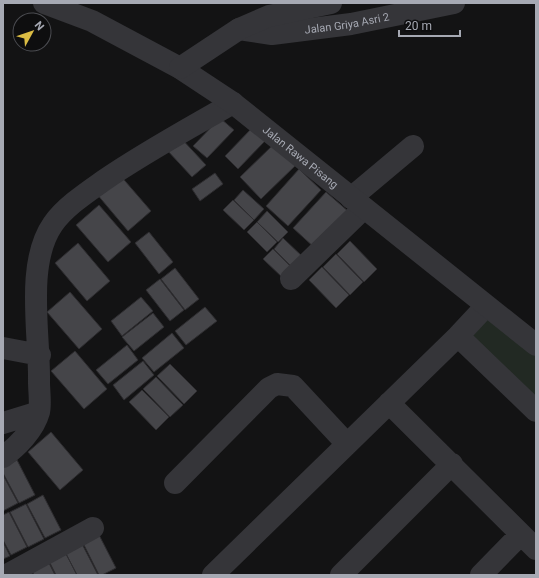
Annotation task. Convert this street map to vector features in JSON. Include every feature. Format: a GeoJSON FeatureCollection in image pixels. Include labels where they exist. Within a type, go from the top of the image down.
{"type":"FeatureCollection","features":[{"type":"Feature","properties":{"kind":"street","name":"Jalan Rawa Pisang"},"geometry":{"type":"LineString","coordinates":[[44,3],[92,21],[180,68],[233,103],[536,345]]}},
{"type":"Feature","properties":{"kind":"street","name":"Jalan Griya Asri 2"},"geometry":{"type":"LineString","coordinates":[[180,68],[239,29],[269,16],[330,3]]}},
{"type":"Feature","properties":{"kind":"street","name":"Jalan Griya Asri 2"},"geometry":{"type":"LineString","coordinates":[[239,29],[272,34],[351,24],[454,3]]}},
{"type":"Feature","properties":{"kind":"street"},"geometry":{"type":"LineString","coordinates":[[3,456],[12,451],[28,432],[39,412],[40,355],[36,280],[39,257],[47,235],[54,223],[90,190],[116,172],[233,103]]}},
{"type":"Feature","properties":{"kind":"street"},"geometry":{"type":"LineString","coordinates":[[291,279],[357,203],[412,146]]}},
{"type":"Feature","properties":{"kind":"street"},"geometry":{"type":"LineString","coordinates":[[213,575],[458,336],[486,306]]}},
{"type":"Feature","properties":{"kind":"street"},"geometry":{"type":"LineString","coordinates":[[458,336],[536,411]]}},
{"type":"Feature","properties":{"kind":"street"},"geometry":{"type":"LineString","coordinates":[[3,348],[40,355]]}},
{"type":"Feature","properties":{"kind":"street"},"geometry":{"type":"LineString","coordinates":[[175,483],[269,388],[277,384],[293,386],[347,444]]}},
{"type":"Feature","properties":{"kind":"street"},"geometry":{"type":"LineString","coordinates":[[389,403],[529,542],[481,575]]}},
{"type":"Feature","properties":{"kind":"street"},"geometry":{"type":"LineString","coordinates":[[3,423],[39,412]]}},
{"type":"Feature","properties":{"kind":"street"},"geometry":{"type":"LineString","coordinates":[[341,575],[452,464]]}},
{"type":"Feature","properties":{"kind":"street"},"geometry":{"type":"LineString","coordinates":[[7,575],[93,528]]}},
{"type":"Feature","properties":{"kind":"shaded area"},"geometry":{"type":"Polygon","coordinates":[[[486,306],[536,345],[536,411],[458,336],[486,306]]]}},
{"type":"Feature","properties":{"kind":"building"},"geometry":{"type":"Polygon","coordinates":[[[220,118],[234,130],[207,158],[193,146],[220,118]]]}},
{"type":"Feature","properties":{"kind":"building"},"geometry":{"type":"Polygon","coordinates":[[[252,128],[265,141],[238,169],[225,156],[252,128]]]}},
{"type":"Feature","properties":{"kind":"building"},"geometry":{"type":"Polygon","coordinates":[[[179,136],[206,165],[192,177],[166,149],[179,136]]]}},
{"type":"Feature","properties":{"kind":"building"},"geometry":{"type":"Polygon","coordinates":[[[275,143],[296,165],[261,199],[240,177],[275,143]]]}},
{"type":"Feature","properties":{"kind":"building"},"geometry":{"type":"Polygon","coordinates":[[[299,169],[321,190],[288,226],[266,206],[299,169]]]}},
{"type":"Feature","properties":{"kind":"building"},"geometry":{"type":"Polygon","coordinates":[[[215,173],[223,184],[200,201],[192,189],[215,173]]]}},
{"type":"Feature","properties":{"kind":"building"},"geometry":{"type":"Polygon","coordinates":[[[119,174],[151,211],[128,231],[96,193],[119,174]]]}},
{"type":"Feature","properties":{"kind":"building"},"geometry":{"type":"Polygon","coordinates":[[[243,190],[264,209],[254,220],[234,200],[243,190]]]}},
{"type":"Feature","properties":{"kind":"building"},"geometry":{"type":"Polygon","coordinates":[[[326,192],[349,212],[316,249],[293,228],[326,192]]]}},
{"type":"Feature","properties":{"kind":"building"},"geometry":{"type":"Polygon","coordinates":[[[233,200],[254,220],[244,230],[223,210],[233,200]]]}},
{"type":"Feature","properties":{"kind":"building"},"geometry":{"type":"Polygon","coordinates":[[[99,205],[131,242],[108,262],[76,225],[99,205]]]}},
{"type":"Feature","properties":{"kind":"building"},"geometry":{"type":"Polygon","coordinates":[[[267,211],[288,232],[278,242],[257,222],[267,211]]]}},
{"type":"Feature","properties":{"kind":"building"},"geometry":{"type":"Polygon","coordinates":[[[257,222],[277,242],[267,252],[247,232],[257,222]]]}},
{"type":"Feature","properties":{"kind":"building"},"geometry":{"type":"Polygon","coordinates":[[[149,232],[173,262],[159,274],[135,243],[149,232]]]}},
{"type":"Feature","properties":{"kind":"building"},"geometry":{"type":"Polygon","coordinates":[[[283,238],[304,258],[294,269],[274,249],[283,238]]]}},
{"type":"Feature","properties":{"kind":"building"},"geometry":{"type":"Polygon","coordinates":[[[350,241],[377,269],[364,282],[337,254],[350,241]]]}},
{"type":"Feature","properties":{"kind":"building"},"geometry":{"type":"Polygon","coordinates":[[[78,243],[110,281],[87,301],[55,263],[78,243]]]}},
{"type":"Feature","properties":{"kind":"building"},"geometry":{"type":"Polygon","coordinates":[[[273,249],[293,269],[284,279],[263,259],[273,249]]]}},
{"type":"Feature","properties":{"kind":"building"},"geometry":{"type":"Polygon","coordinates":[[[336,254],[363,282],[350,295],[323,267],[336,254]]]}},
{"type":"Feature","properties":{"kind":"building"},"geometry":{"type":"Polygon","coordinates":[[[322,267],[349,295],[336,308],[309,280],[322,267]]]}},
{"type":"Feature","properties":{"kind":"building"},"geometry":{"type":"Polygon","coordinates":[[[175,268],[199,299],[185,310],[161,279],[175,268]]]}},
{"type":"Feature","properties":{"kind":"building"},"geometry":{"type":"Polygon","coordinates":[[[160,279],[184,310],[170,321],[146,290],[160,279]]]}},
{"type":"Feature","properties":{"kind":"building"},"geometry":{"type":"Polygon","coordinates":[[[70,292],[102,329],[79,349],[47,312],[70,292]]]}},
{"type":"Feature","properties":{"kind":"building"},"geometry":{"type":"Polygon","coordinates":[[[141,297],[153,311],[122,336],[111,321],[141,297]]]}},
{"type":"Feature","properties":{"kind":"building"},"geometry":{"type":"Polygon","coordinates":[[[205,307],[217,321],[186,345],[175,331],[205,307]]]}},
{"type":"Feature","properties":{"kind":"building"},"geometry":{"type":"Polygon","coordinates":[[[153,313],[164,327],[134,351],[122,337],[153,313]]]}},
{"type":"Feature","properties":{"kind":"building"},"geometry":{"type":"Polygon","coordinates":[[[172,333],[184,348],[154,372],[142,358],[172,333]]]}},
{"type":"Feature","properties":{"kind":"building"},"geometry":{"type":"Polygon","coordinates":[[[127,345],[138,360],[108,384],[96,370],[127,345]]]}},
{"type":"Feature","properties":{"kind":"building"},"geometry":{"type":"Polygon","coordinates":[[[75,351],[107,389],[84,409],[51,371],[75,351]]]}},
{"type":"Feature","properties":{"kind":"building"},"geometry":{"type":"Polygon","coordinates":[[[143,361],[154,375],[124,400],[113,385],[143,361]]]}},
{"type":"Feature","properties":{"kind":"building"},"geometry":{"type":"Polygon","coordinates":[[[170,364],[197,391],[184,404],[157,376],[170,364]]]}},
{"type":"Feature","properties":{"kind":"building"},"geometry":{"type":"Polygon","coordinates":[[[156,377],[183,405],[170,417],[143,389],[156,377]]]}},
{"type":"Feature","properties":{"kind":"building"},"geometry":{"type":"Polygon","coordinates":[[[142,390],[169,417],[156,430],[129,402],[142,390]]]}},
{"type":"Feature","properties":{"kind":"building"},"geometry":{"type":"Polygon","coordinates":[[[51,432],[83,470],[60,490],[28,452],[51,432]]]}},
{"type":"Feature","properties":{"kind":"building"},"geometry":{"type":"Polygon","coordinates":[[[17,460],[35,495],[19,503],[3,473],[3,467],[17,460]]]}},
{"type":"Feature","properties":{"kind":"building"},"geometry":{"type":"Polygon","coordinates":[[[3,475],[18,503],[3,511],[3,475]]]}},
{"type":"Feature","properties":{"kind":"building"},"geometry":{"type":"Polygon","coordinates":[[[43,495],[61,530],[45,538],[27,504],[43,495]]]}},
{"type":"Feature","properties":{"kind":"building"},"geometry":{"type":"Polygon","coordinates":[[[26,504],[44,539],[28,547],[10,512],[26,504]]]}},
{"type":"Feature","properties":{"kind":"building"},"geometry":{"type":"Polygon","coordinates":[[[9,512],[27,547],[11,555],[3,540],[3,515],[9,512]]]}},
{"type":"Feature","properties":{"kind":"building"},"geometry":{"type":"Polygon","coordinates":[[[98,533],[116,568],[102,575],[99,575],[82,541],[98,533]]]}},
{"type":"Feature","properties":{"kind":"building"},"geometry":{"type":"Polygon","coordinates":[[[3,542],[10,556],[3,559],[3,542]]]}},
{"type":"Feature","properties":{"kind":"building"},"geometry":{"type":"Polygon","coordinates":[[[81,542],[98,575],[77,575],[64,550],[81,542]]]}},
{"type":"Feature","properties":{"kind":"building"},"geometry":{"type":"Polygon","coordinates":[[[64,550],[77,575],[56,575],[48,559],[64,550]]]}},
{"type":"Feature","properties":{"kind":"building"},"geometry":{"type":"Polygon","coordinates":[[[47,559],[55,575],[34,575],[30,567],[47,559]]]}}]}
